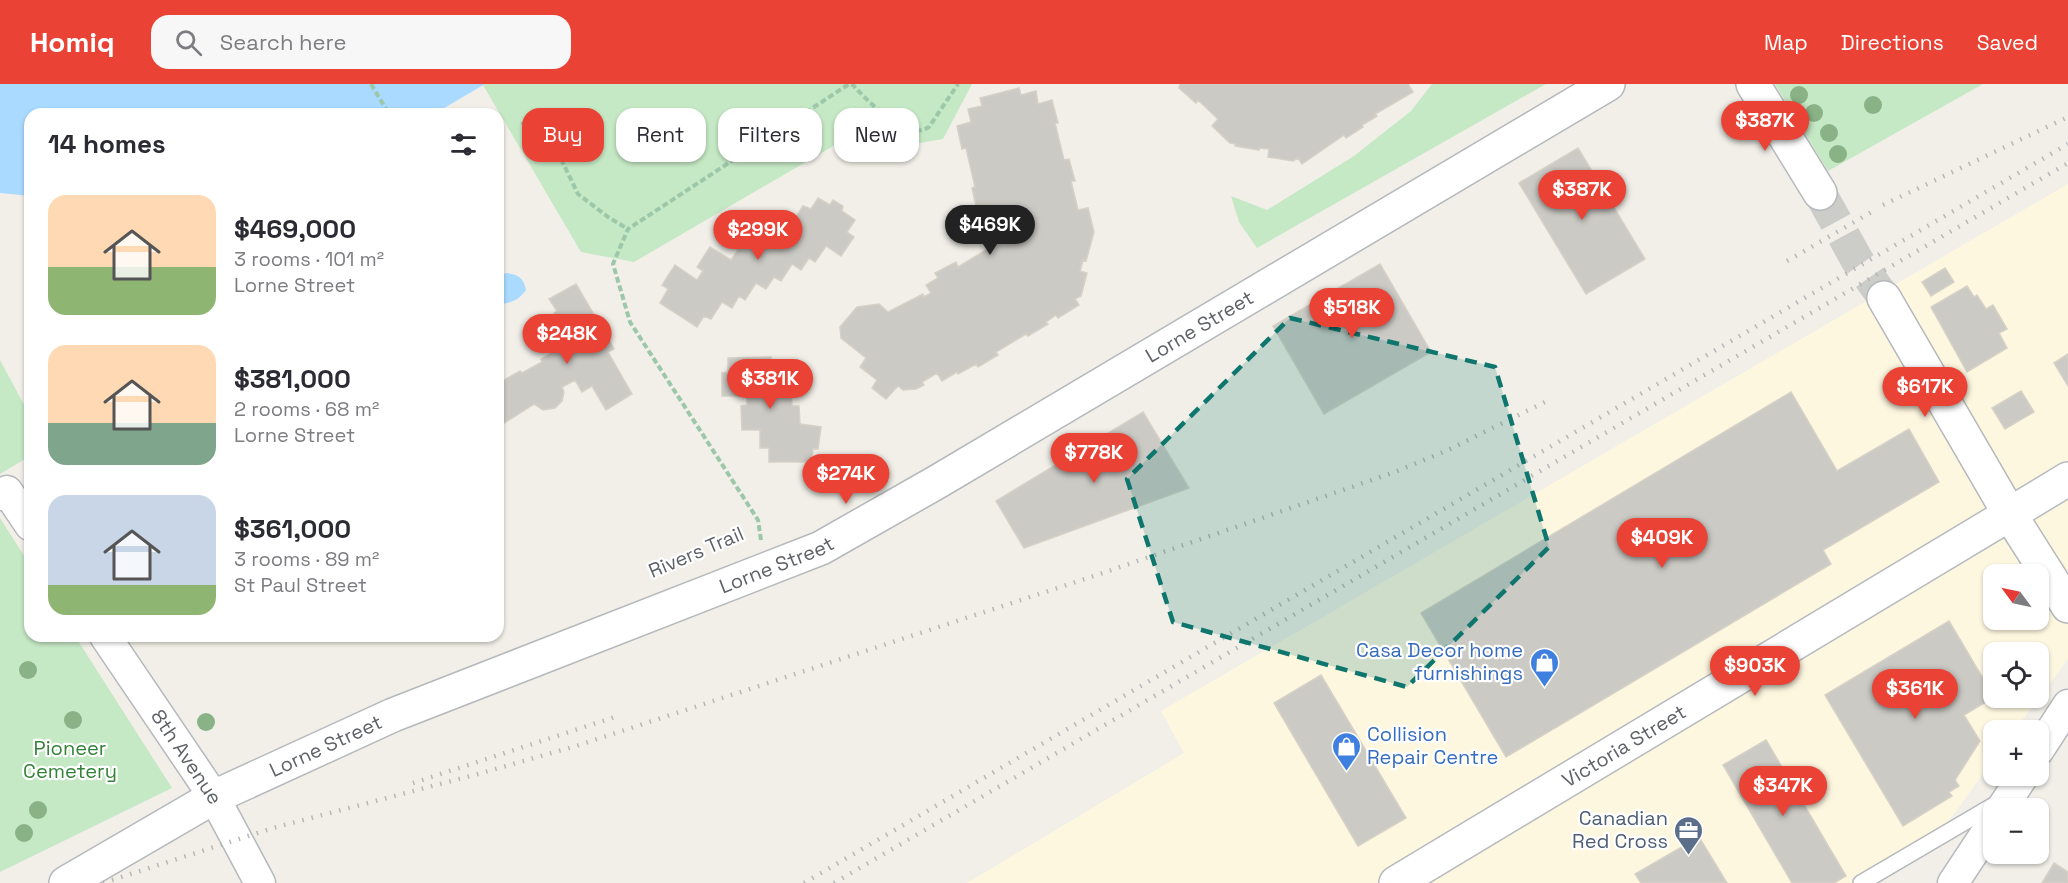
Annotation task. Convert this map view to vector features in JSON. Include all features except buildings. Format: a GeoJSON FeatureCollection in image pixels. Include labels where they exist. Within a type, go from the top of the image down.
{"type":"FeatureCollection","features":[{"type":"Feature","properties":{"kind":"street","name":"Lorne Street"},"geometry":{"type":"LineString","coordinates":[[66,883],[213,797],[393,715],[821,548],[937,482],[1608,84]]}},
{"type":"Feature","properties":{"kind":"street"},"geometry":{"type":"LineString","coordinates":[[1753,84],[1820,194]]}},
{"type":"Feature","properties":{"kind":"street"},"geometry":{"type":"LineString","coordinates":[[1884,298],[2009,513],[2068,606]]}},
{"type":"Feature","properties":{"kind":"street","name":"Victoria Street"},"geometry":{"type":"LineString","coordinates":[[1396,883],[2068,479]]}},
{"type":"Feature","properties":{"kind":"street"},"geometry":{"type":"LineString","coordinates":[[3,493],[24,518]]}},
{"type":"Feature","properties":{"kind":"street","name":"8th Avenue"},"geometry":{"type":"LineString","coordinates":[[109,642],[213,797],[260,883]]}},
{"type":"Feature","properties":{"kind":"street"},"geometry":{"type":"LineString","coordinates":[[2049,734],[2068,705]]}},
{"type":"Feature","properties":{"kind":"street"},"geometry":{"type":"LineString","coordinates":[[1953,883],[1983,838]]}},
{"type":"Feature","properties":{"kind":"street"},"geometry":{"type":"LineString","coordinates":[[1428,883],[1450,852]]}},
{"type":"Feature","properties":{"kind":"lane"},"geometry":{"type":"LineString","coordinates":[[1861,883],[2011,793]]}},
{"type":"Feature","properties":{"kind":"path"},"geometry":{"type":"LineString","coordinates":[[371,84],[385,108]]}},
{"type":"Feature","properties":{"kind":"path"},"geometry":{"type":"LineString","coordinates":[[562,162],[578,194],[628,229],[848,84],[853,85],[899,124],[910,130],[917,130],[929,128],[958,84]]}},
{"type":"Feature","properties":{"kind":"path","name":"Rivers Trail"},"geometry":{"type":"LineString","coordinates":[[628,229],[614,264],[630,322],[758,520],[761,540]]}},
{"type":"Feature","properties":{"kind":"highlighted area"},"geometry":{"type":"Polygon","coordinates":[[[1290,318],[1495,367],[1549,547],[1407,687],[1173,622],[1127,479],[1290,318]]]}},
{"type":"Feature","properties":{"kind":"shaded area"},"geometry":{"type":"Polygon","coordinates":[[[2068,184],[2068,659],[2049,684],[2049,642],[1983,642],[1983,708],[2031,708],[2022,720],[1983,720],[1983,774],[1930,847],[1869,883],[967,883],[1184,753],[1161,711],[2068,184]]]}},
{"type":"Feature","properties":{"kind":"green space"},"geometry":{"type":"Polygon","coordinates":[[[972,84],[943,139],[919,143],[919,108],[834,108],[834,146],[822,153],[822,108],[718,108],[718,162],[806,162],[634,262],[581,252],[528,162],[604,162],[604,108],[522,108],[522,151],[504,121],[504,108],[496,108],[483,85],[972,84]]]}},
{"type":"Feature","properties":{"kind":"green space"},"geometry":{"type":"Polygon","coordinates":[[[1432,84],[1546,84],[1257,248],[1239,222],[1231,196],[1267,210],[1354,156],[1411,111],[1432,84]]]}},
{"type":"Feature","properties":{"kind":"green space"},"geometry":{"type":"Polygon","coordinates":[[[1775,84],[1983,84],[1828,171],[1775,84]]]}},
{"type":"Feature","properties":{"kind":"green space"},"geometry":{"type":"Polygon","coordinates":[[[0,360],[24,405],[24,460],[0,474],[0,360]]]}},
{"type":"Feature","properties":{"kind":"green space","name":"Pioneer Cemetery"},"geometry":{"type":"Polygon","coordinates":[[[0,518],[24,556],[24,642],[79,642],[172,788],[0,872],[0,518]]]}},
{"type":"Feature","properties":{"kind":"water"},"geometry":{"type":"Polygon","coordinates":[[[0,84],[485,84],[444,108],[24,108],[24,195],[0,193],[0,84]]]}},
{"type":"Feature","properties":{"kind":"water"},"geometry":{"type":"Polygon","coordinates":[[[504,274],[514,274],[520,277],[526,290],[514,301],[504,303],[504,274]]]}},
{"type":"Feature","properties":{"kind":"tunnel"},"geometry":{"type":"LineString","coordinates":[[1820,193],[1857,260],[1884,298]]}},
{"type":"Feature","properties":{"kind":"railway"},"geometry":{"type":"LineString","coordinates":[[1883,205],[2068,117]]}},
{"type":"Feature","properties":{"kind":"railway"},"geometry":{"type":"LineString","coordinates":[[804,883],[2068,144]]}},
{"type":"Feature","properties":{"kind":"railway"},"geometry":{"type":"LineString","coordinates":[[834,883],[2068,163]]}},
{"type":"Feature","properties":{"kind":"railway"},"geometry":{"type":"LineString","coordinates":[[1787,261],[1875,210]]}},
{"type":"Feature","properties":{"kind":"railway"},"geometry":{"type":"LineString","coordinates":[[103,883],[273,828],[576,746],[1094,576],[1395,472],[1448,450],[1547,401]]}},
{"type":"Feature","properties":{"kind":"railway"},"geometry":{"type":"LineString","coordinates":[[413,783],[618,716]]}},
{"type":"Feature","properties":{"kind":"place","name":"Casa Decor home furnishings"},"geometry":{"type":"Point","coordinates":[1544,688]}},
{"type":"Feature","properties":{"kind":"place","name":"Collision Repair Centre"},"geometry":{"type":"Point","coordinates":[1346,772]}},
{"type":"Feature","properties":{"kind":"place","name":"Canadian Red Cross"},"geometry":{"type":"Point","coordinates":[1689,856]}}]}
